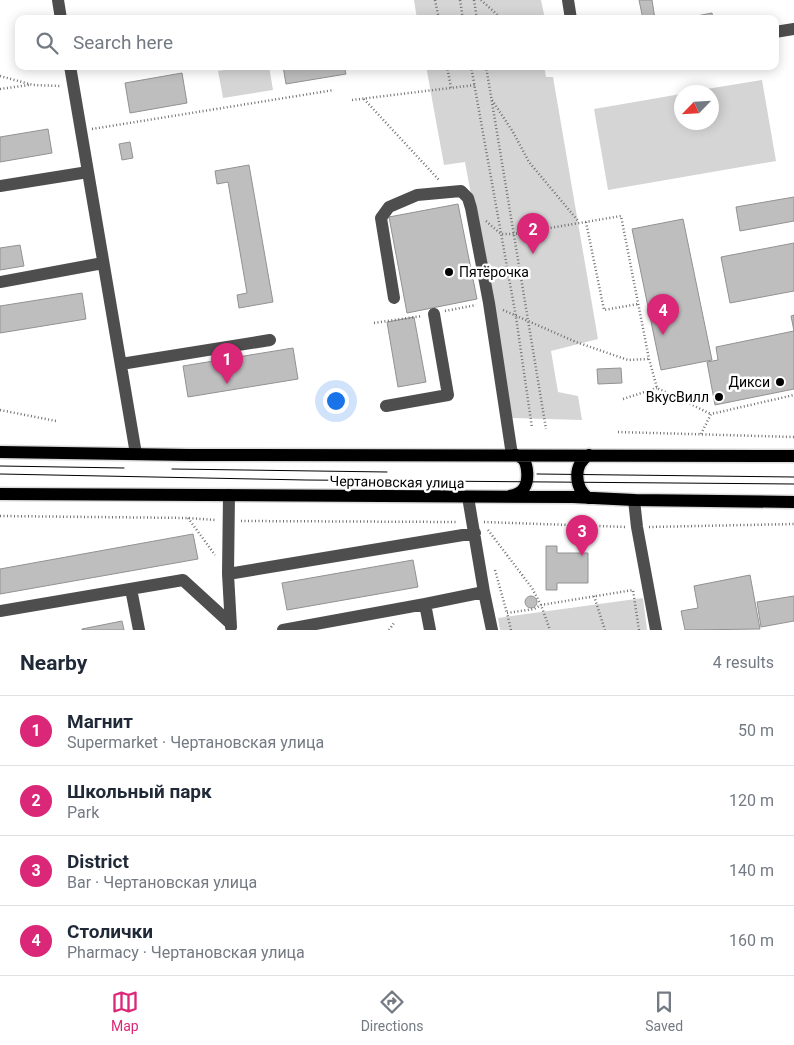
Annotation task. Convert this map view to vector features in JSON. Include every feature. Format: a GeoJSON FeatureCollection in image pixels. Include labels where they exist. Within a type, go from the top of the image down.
{"type":"FeatureCollection","features":[{"type":"Feature","properties":{"kind":"main road","name":"Чертановская улица"},"geometry":{"type":"LineString","coordinates":[[0,452],[794,456]]}},
{"type":"Feature","properties":{"kind":"main road"},"geometry":{"type":"LineString","coordinates":[[507,497],[518,494],[524,488],[527,481],[526,465],[522,459],[513,455]]}},
{"type":"Feature","properties":{"kind":"main road"},"geometry":{"type":"LineString","coordinates":[[588,498],[582,494],[579,488],[578,474],[580,463],[589,455]]}},
{"type":"Feature","properties":{"kind":"main road","name":"Чертановская улица"},"geometry":{"type":"LineString","coordinates":[[0,494],[507,497],[794,502]]}},
{"type":"Feature","properties":{"kind":"lane"},"geometry":{"type":"LineString","coordinates":[[58,0],[60,15]]}},
{"type":"Feature","properties":{"kind":"lane"},"geometry":{"type":"LineString","coordinates":[[568,0],[570,15]]}},
{"type":"Feature","properties":{"kind":"lane"},"geometry":{"type":"LineString","coordinates":[[779,31],[794,29]]}},
{"type":"Feature","properties":{"kind":"lane"},"geometry":{"type":"LineString","coordinates":[[71,70],[136,454]]}},
{"type":"Feature","properties":{"kind":"lane"},"geometry":{"type":"LineString","coordinates":[[0,186],[88,172]]}},
{"type":"Feature","properties":{"kind":"lane"},"geometry":{"type":"LineString","coordinates":[[394,298],[381,218],[389,207],[417,195],[461,191],[468,198],[471,208],[489,303],[513,455]]}},
{"type":"Feature","properties":{"kind":"lane"},"geometry":{"type":"LineString","coordinates":[[0,282],[103,263]]}},
{"type":"Feature","properties":{"kind":"lane"},"geometry":{"type":"LineString","coordinates":[[386,406],[448,395],[434,314]]}},
{"type":"Feature","properties":{"kind":"lane"},"geometry":{"type":"LineString","coordinates":[[121,364],[270,340]]}},
{"type":"Feature","properties":{"kind":"lane"},"geometry":{"type":"LineString","coordinates":[[229,495],[228,574],[230,627]]}},
{"type":"Feature","properties":{"kind":"lane"},"geometry":{"type":"LineString","coordinates":[[468,497],[492,630]]}},
{"type":"Feature","properties":{"kind":"lane"},"geometry":{"type":"LineString","coordinates":[[634,500],[637,527],[656,630]]}},
{"type":"Feature","properties":{"kind":"lane"},"geometry":{"type":"LineString","coordinates":[[228,574],[474,527]]}},
{"type":"Feature","properties":{"kind":"lane"},"geometry":{"type":"LineString","coordinates":[[0,611],[183,580],[230,627]]}},
{"type":"Feature","properties":{"kind":"lane"},"geometry":{"type":"LineString","coordinates":[[131,589],[139,630]]}},
{"type":"Feature","properties":{"kind":"lane"},"geometry":{"type":"LineString","coordinates":[[283,630],[484,592]]}},
{"type":"Feature","properties":{"kind":"lane"},"geometry":{"type":"LineString","coordinates":[[425,604],[430,630]]}},
{"type":"Feature","properties":{"kind":"path"},"geometry":{"type":"LineString","coordinates":[[436,0],[438,15]]}},
{"type":"Feature","properties":{"kind":"path"},"geometry":{"type":"LineString","coordinates":[[460,0],[462,15]]}},
{"type":"Feature","properties":{"kind":"path"},"geometry":{"type":"LineString","coordinates":[[474,0],[477,15]]}},
{"type":"Feature","properties":{"kind":"path"},"geometry":{"type":"LineString","coordinates":[[481,0],[498,15]]}},
{"type":"Feature","properties":{"kind":"path"},"geometry":{"type":"LineString","coordinates":[[448,70],[451,88]]}},
{"type":"Feature","properties":{"kind":"path"},"geometry":{"type":"LineString","coordinates":[[472,70],[516,316],[532,428]]}},
{"type":"Feature","properties":{"kind":"path"},"geometry":{"type":"LineString","coordinates":[[487,70],[546,429]]}},
{"type":"Feature","properties":{"kind":"path"},"geometry":{"type":"LineString","coordinates":[[0,76],[33,85]]}},
{"type":"Feature","properties":{"kind":"path"},"geometry":{"type":"LineString","coordinates":[[0,89],[33,85],[73,87]]}},
{"type":"Feature","properties":{"kind":"path"},"geometry":{"type":"LineString","coordinates":[[352,100],[475,85]]}},
{"type":"Feature","properties":{"kind":"path"},"geometry":{"type":"LineString","coordinates":[[80,130],[334,90]]}},
{"type":"Feature","properties":{"kind":"path"},"geometry":{"type":"LineString","coordinates":[[491,98],[530,162],[579,222]]}},
{"type":"Feature","properties":{"kind":"path"},"geometry":{"type":"LineString","coordinates":[[364,99],[451,192]]}},
{"type":"Feature","properties":{"kind":"path"},"geometry":{"type":"LineString","coordinates":[[471,208],[501,234],[514,234],[621,216],[649,359],[657,388]]}},
{"type":"Feature","properties":{"kind":"path"},"geometry":{"type":"LineString","coordinates":[[586,221],[604,310],[638,304]]}},
{"type":"Feature","properties":{"kind":"path"},"geometry":{"type":"LineString","coordinates":[[460,308],[489,303],[576,342],[628,360],[649,359]]}},
{"type":"Feature","properties":{"kind":"path"},"geometry":{"type":"LineString","coordinates":[[374,323],[434,314]]}},
{"type":"Feature","properties":{"kind":"path"},"geometry":{"type":"LineString","coordinates":[[623,399],[657,388],[711,414],[794,395]]}},
{"type":"Feature","properties":{"kind":"path"},"geometry":{"type":"LineString","coordinates":[[0,410],[56,421]]}},
{"type":"Feature","properties":{"kind":"path"},"geometry":{"type":"LineString","coordinates":[[701,434],[711,414]]}},
{"type":"Feature","properties":{"kind":"path"},"geometry":{"type":"LineString","coordinates":[[618,432],[794,437]]}},
{"type":"Feature","properties":{"kind":"path"},"geometry":{"type":"LineString","coordinates":[[0,516],[188,518],[228,521],[474,527]]}},
{"type":"Feature","properties":{"kind":"path"},"geometry":{"type":"LineString","coordinates":[[188,518],[228,574]]}},
{"type":"Feature","properties":{"kind":"path"},"geometry":{"type":"LineString","coordinates":[[550,630],[541,605],[532,588],[482,522],[637,527],[794,524]]}},
{"type":"Feature","properties":{"kind":"path"},"geometry":{"type":"LineString","coordinates":[[511,630],[506,614],[534,609],[541,605],[633,590],[640,630]]}},
{"type":"Feature","properties":{"kind":"path"},"geometry":{"type":"LineString","coordinates":[[594,596],[605,630]]}},
{"type":"Feature","properties":{"kind":"shaded area"},"geometry":{"type":"Polygon","coordinates":[[[414,0],[541,0],[544,15],[416,15],[414,0]]]}},
{"type":"Feature","properties":{"kind":"shaded area"},"geometry":{"type":"Polygon","coordinates":[[[270,70],[273,90],[223,98],[218,71],[270,70]]]}},
{"type":"Feature","properties":{"kind":"shaded area"},"geometry":{"type":"Polygon","coordinates":[[[427,70],[545,70],[546,77],[553,77],[598,339],[551,351],[558,392],[578,396],[582,420],[512,418],[465,162],[444,165],[427,70]]]}},
{"type":"Feature","properties":{"kind":"shaded area"},"geometry":{"type":"Polygon","coordinates":[[[762,80],[776,161],[608,190],[594,109],[674,95],[674,130],[719,130],[719,87],[762,80]]]}},
{"type":"Feature","properties":{"kind":"shaded area"},"geometry":{"type":"Polygon","coordinates":[[[643,598],[647,630],[500,630],[498,618],[643,598]]]}},
{"type":"Feature","properties":{"kind":"building"},"geometry":{"type":"Polygon","coordinates":[[[639,0],[652,0],[654,15],[642,15],[639,0]]]}},
{"type":"Feature","properties":{"kind":"building"},"geometry":{"type":"Polygon","coordinates":[[[284,70],[345,70],[346,74],[286,84],[284,70]]]}},
{"type":"Feature","properties":{"kind":"building"},"geometry":{"type":"Polygon","coordinates":[[[182,73],[187,103],[130,113],[125,83],[182,73]]]}},
{"type":"Feature","properties":{"kind":"building"},"geometry":{"type":"Polygon","coordinates":[[[48,129],[52,153],[0,162],[0,137],[48,129]]]}},
{"type":"Feature","properties":{"kind":"building"},"geometry":{"type":"Polygon","coordinates":[[[130,142],[133,158],[122,160],[119,144],[130,142]]]}},
{"type":"Feature","properties":{"kind":"building"},"geometry":{"type":"Polygon","coordinates":[[[249,165],[273,302],[239,308],[237,295],[247,293],[228,182],[217,184],[215,171],[249,165]]]}},
{"type":"Feature","properties":{"kind":"building"},"geometry":{"type":"Polygon","coordinates":[[[794,197],[794,221],[740,231],[736,207],[794,197]]]}},
{"type":"Feature","properties":{"kind":"building"},"geometry":{"type":"Polygon","coordinates":[[[458,204],[477,299],[407,313],[389,217],[458,204]]]}},
{"type":"Feature","properties":{"kind":"building"},"geometry":{"type":"Polygon","coordinates":[[[683,219],[712,360],[661,370],[632,229],[683,219]]]}},
{"type":"Feature","properties":{"kind":"building"},"geometry":{"type":"Polygon","coordinates":[[[794,243],[794,291],[730,303],[721,257],[794,243]]]}},
{"type":"Feature","properties":{"kind":"building"},"geometry":{"type":"Polygon","coordinates":[[[20,245],[24,266],[0,270],[0,248],[20,245]]]}},
{"type":"Feature","properties":{"kind":"building"},"geometry":{"type":"Polygon","coordinates":[[[82,293],[86,319],[0,333],[0,306],[82,293]]]}},
{"type":"Feature","properties":{"kind":"building"},"geometry":{"type":"Polygon","coordinates":[[[794,315],[794,331],[791,316],[794,315]]]}},
{"type":"Feature","properties":{"kind":"building"},"geometry":{"type":"Polygon","coordinates":[[[414,317],[426,382],[398,387],[387,322],[414,317]]]}},
{"type":"Feature","properties":{"kind":"building"},"geometry":{"type":"Polygon","coordinates":[[[794,331],[794,389],[715,405],[707,362],[718,360],[716,347],[794,331]]]}},
{"type":"Feature","properties":{"kind":"building"},"geometry":{"type":"Polygon","coordinates":[[[293,348],[298,379],[188,397],[183,366],[293,348]]]}},
{"type":"Feature","properties":{"kind":"building"},"geometry":{"type":"Polygon","coordinates":[[[621,368],[622,383],[598,384],[597,369],[621,368]]]}},
{"type":"Feature","properties":{"kind":"building"},"geometry":{"type":"Polygon","coordinates":[[[193,534],[198,559],[0,594],[0,569],[193,534]]]}},
{"type":"Feature","properties":{"kind":"building"},"geometry":{"type":"Polygon","coordinates":[[[546,546],[557,546],[557,553],[588,553],[588,583],[557,583],[557,590],[546,590],[546,546]]]}},
{"type":"Feature","properties":{"kind":"building"},"geometry":{"type":"Polygon","coordinates":[[[413,560],[418,587],[287,610],[282,583],[413,560]]]}},
{"type":"Feature","properties":{"kind":"building"},"geometry":{"type":"Polygon","coordinates":[[[750,575],[760,629],[685,630],[681,611],[698,608],[694,586],[750,575]]]}},
{"type":"Feature","properties":{"kind":"building"},"geometry":{"type":"Polygon","coordinates":[[[531,596],[537,602],[531,608],[525,602],[531,596]]]}},
{"type":"Feature","properties":{"kind":"building"},"geometry":{"type":"Polygon","coordinates":[[[794,596],[794,621],[761,627],[757,602],[794,596]]]}},
{"type":"Feature","properties":{"kind":"building"},"geometry":{"type":"Polygon","coordinates":[[[122,621],[124,630],[82,630],[82,629],[122,621]]]}},
{"type":"Feature","properties":{"kind":"tram line"},"geometry":{"type":"LineString","coordinates":[[0,466],[124,468]]}},
{"type":"Feature","properties":{"kind":"tram line"},"geometry":{"type":"LineString","coordinates":[[172,469],[387,472]]}},
{"type":"Feature","properties":{"kind":"tram line"},"geometry":{"type":"LineString","coordinates":[[0,474],[306,480],[794,484]]}},
{"type":"Feature","properties":{"kind":"tram line"},"geometry":{"type":"LineString","coordinates":[[537,474],[794,477]]}},
{"type":"Feature","properties":{"kind":"place","name":"Школьный парк"},"geometry":{"type":"Point","coordinates":[533,254]}},
{"type":"Feature","properties":{"kind":"place","name":"Пятёрочка"},"geometry":{"type":"Point","coordinates":[449,272]}},
{"type":"Feature","properties":{"kind":"place","name":"Столички"},"geometry":{"type":"Point","coordinates":[663,335]}},
{"type":"Feature","properties":{"kind":"place","name":"Дикси"},"geometry":{"type":"Point","coordinates":[780,382]}},
{"type":"Feature","properties":{"kind":"place","name":"Магнит"},"geometry":{"type":"Point","coordinates":[227,384]}},
{"type":"Feature","properties":{"kind":"place","name":"ВкусВилл"},"geometry":{"type":"Point","coordinates":[719,397]}},
{"type":"Feature","properties":{"kind":"place","name":"District"},"geometry":{"type":"Point","coordinates":[582,556]}}]}
